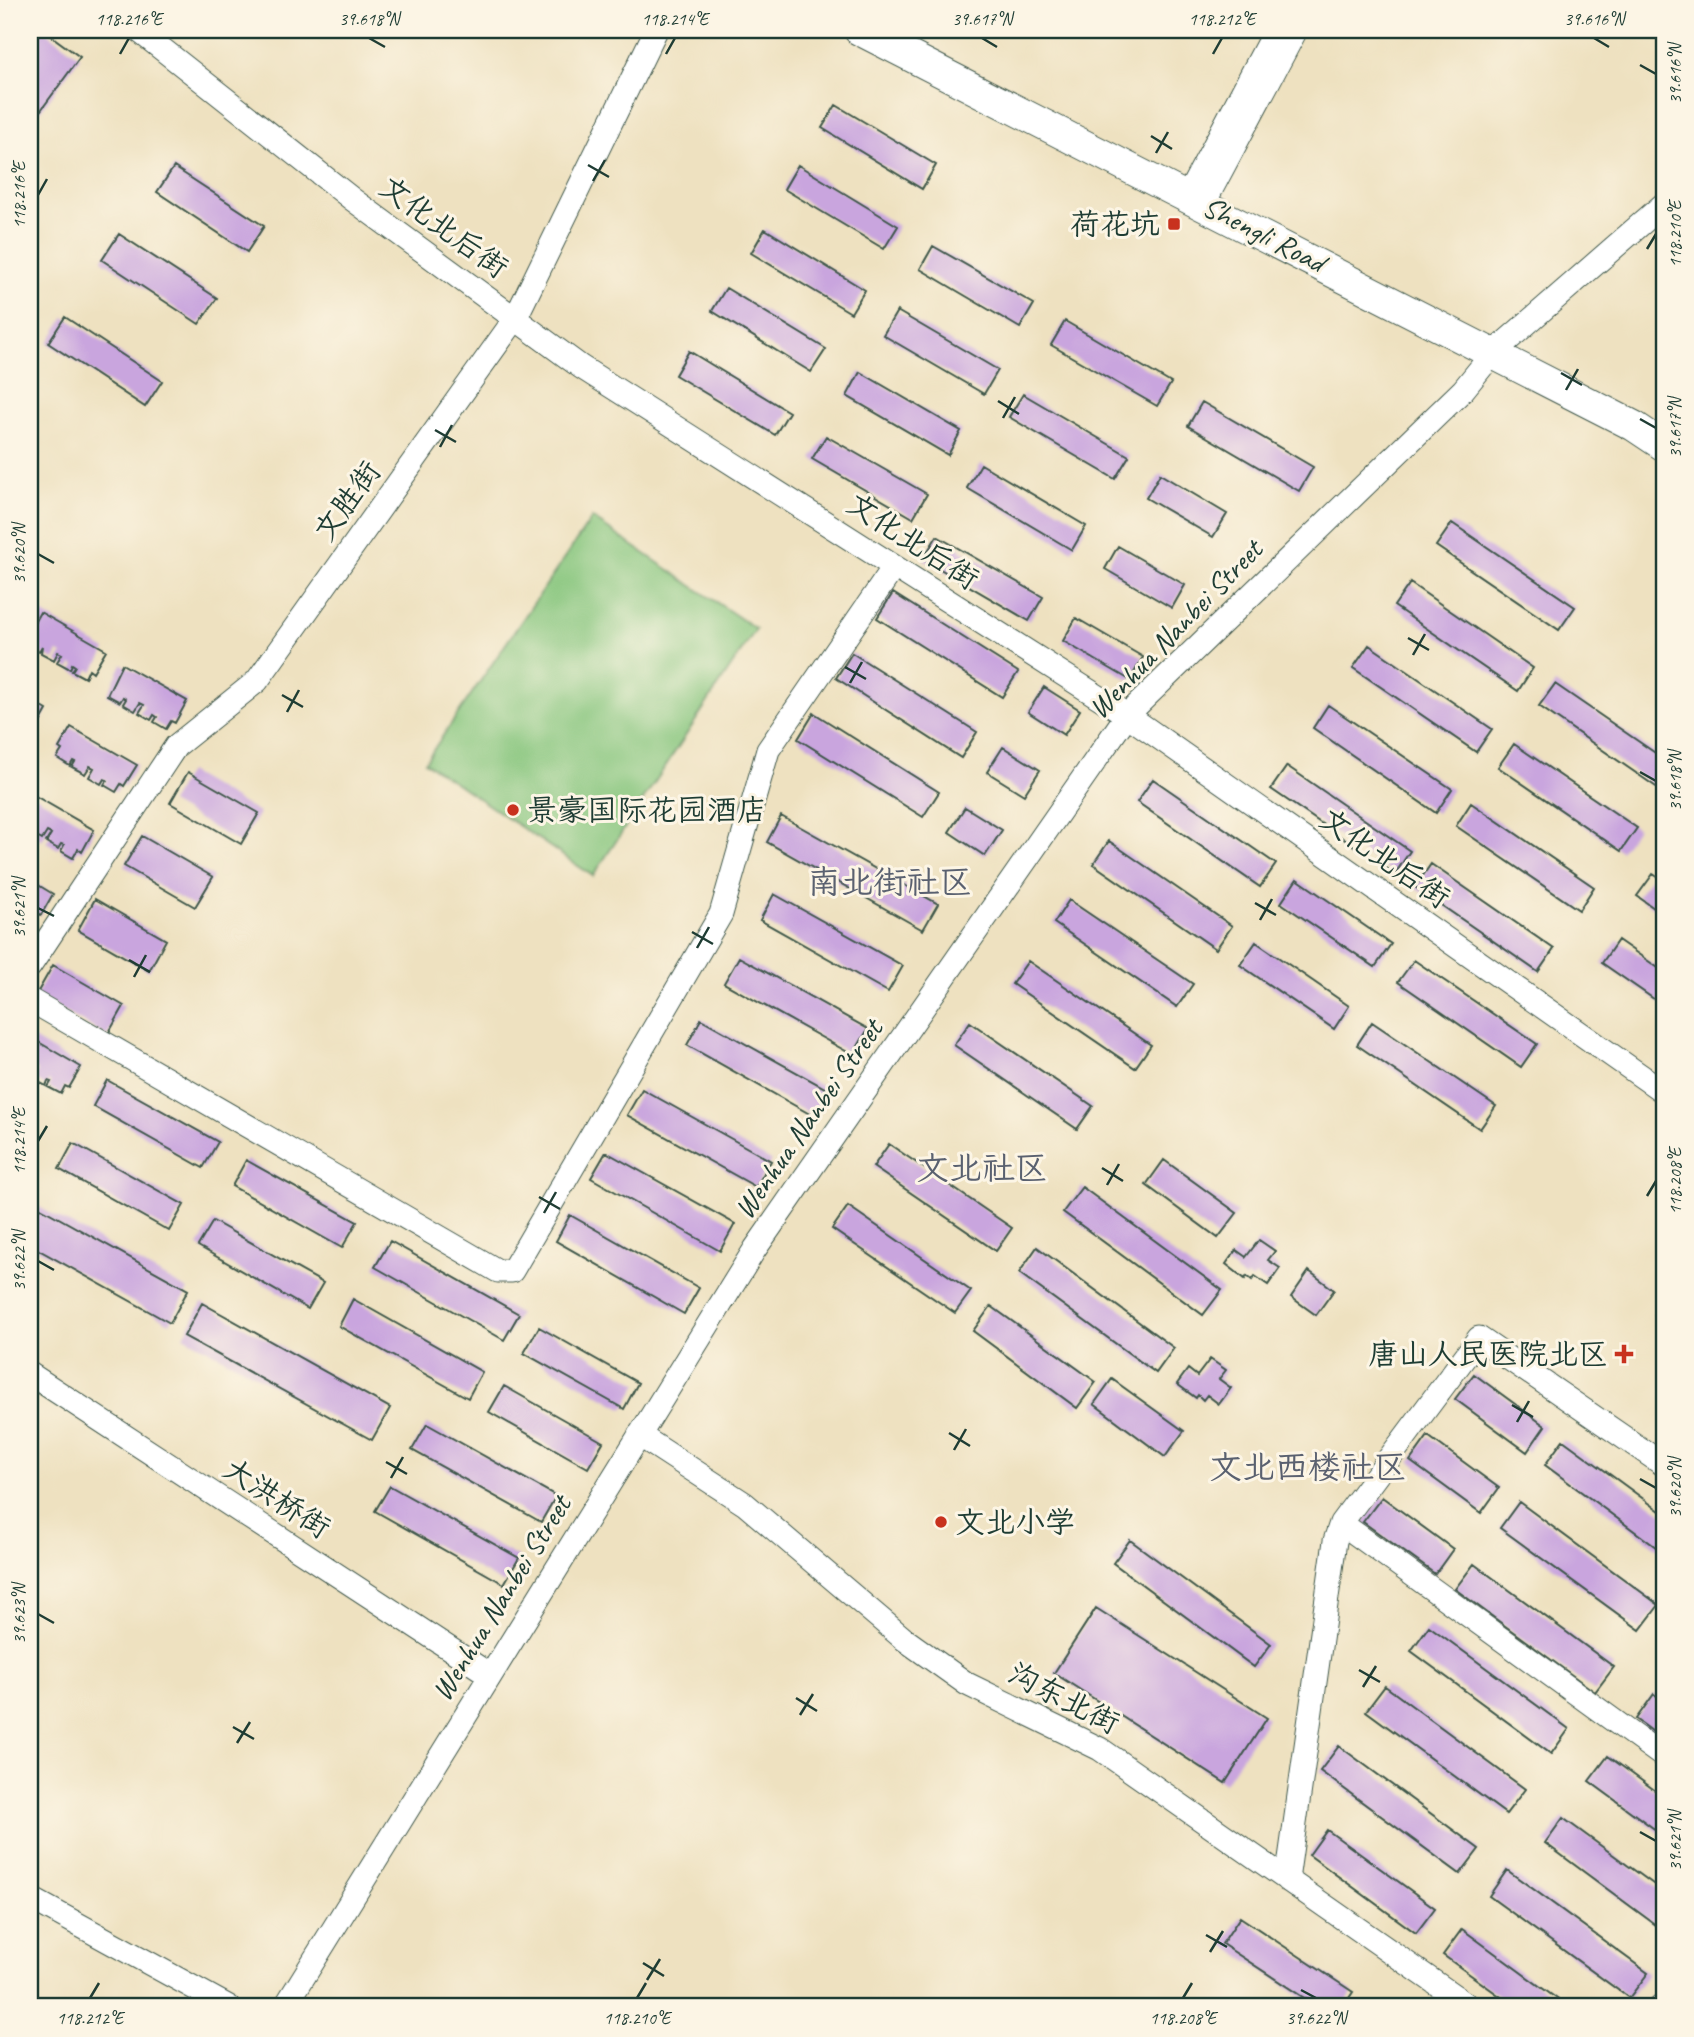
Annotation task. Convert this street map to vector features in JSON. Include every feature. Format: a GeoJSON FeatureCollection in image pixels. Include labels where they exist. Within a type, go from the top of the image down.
{"type":"FeatureCollection","features":[{"type":"Feature","properties":{"kind":"main road","name":"Shengli Road"},"geometry":{"type":"LineString","coordinates":[[859,30],[1196,199],[1634,426],[1664,446]]}},
{"type":"Feature","properties":{"kind":"street","name":"文化北后街"},"geometry":{"type":"LineString","coordinates":[[138,30],[352,199],[580,367],[1126,715],[1664,1092]]}},
{"type":"Feature","properties":{"kind":"street","name":"文胜街"},"geometry":{"type":"LineString","coordinates":[[30,966],[176,746],[257,681],[516,319],[656,30]]}},
{"type":"Feature","properties":{"kind":"street"},"geometry":{"type":"LineString","coordinates":[[1196,199],[1275,30]]}},
{"type":"Feature","properties":{"kind":"street"},"geometry":{"type":"LineString","coordinates":[[1196,199],[1296,30]]}},
{"type":"Feature","properties":{"kind":"street","name":"Wenhua Nanbei Street"},"geometry":{"type":"LineString","coordinates":[[285,2007],[755,1249],[1126,715],[1463,390],[1493,353],[1664,204]]}},
{"type":"Feature","properties":{"kind":"street"},"geometry":{"type":"LineString","coordinates":[[30,1000],[498,1271],[512,1271],[721,914],[768,750],[894,567]]}},
{"type":"Feature","properties":{"kind":"street"},"geometry":{"type":"LineString","coordinates":[[1287,1880],[1335,1541],[1341,1523],[1479,1338],[1664,1465]]}},
{"type":"Feature","properties":{"kind":"street","name":"大洪桥街"},"geometry":{"type":"LineString","coordinates":[[30,1374],[490,1675]]}},
{"type":"Feature","properties":{"kind":"street","name":"沟东北街"},"geometry":{"type":"LineString","coordinates":[[639,1435],[745,1504],[904,1639],[967,1685],[1100,1749],[1470,2007]]}},
{"type":"Feature","properties":{"kind":"street"},"geometry":{"type":"LineString","coordinates":[[1341,1523],[1664,1757]]}},
{"type":"Feature","properties":{"kind":"street"},"geometry":{"type":"LineString","coordinates":[[30,1898],[229,2007]]}},
{"type":"Feature","properties":{"kind":"green space"},"geometry":{"type":"Polygon","coordinates":[[[592,518],[756,629],[593,876],[425,762],[592,518]]]}},
{"type":"Feature","properties":{"kind":"building"},"geometry":{"type":"Polygon","coordinates":[[[30,30],[43,30],[80,57],[30,125],[30,30]]]}},
{"type":"Feature","properties":{"kind":"building"},"geometry":{"type":"Polygon","coordinates":[[[836,105],[936,165],[922,189],[822,128],[836,105]]]}},
{"type":"Feature","properties":{"kind":"building"},"geometry":{"type":"Polygon","coordinates":[[[798,165],[898,226],[884,249],[784,189],[798,165]]]}},
{"type":"Feature","properties":{"kind":"building"},"geometry":{"type":"Polygon","coordinates":[[[174,167],[264,226],[247,252],[157,192],[174,167]]]}},
{"type":"Feature","properties":{"kind":"building"},"geometry":{"type":"Polygon","coordinates":[[[765,229],[865,290],[851,313],[751,253],[765,229]]]}},
{"type":"Feature","properties":{"kind":"building"},"geometry":{"type":"Polygon","coordinates":[[[119,234],[217,298],[199,324],[102,260],[119,234]]]}},
{"type":"Feature","properties":{"kind":"building"},"geometry":{"type":"Polygon","coordinates":[[[933,246],[1034,304],[1020,328],[920,269],[933,246]]]}},
{"type":"Feature","properties":{"kind":"building"},"geometry":{"type":"Polygon","coordinates":[[[726,288],[826,349],[811,372],[712,311],[726,288]]]}},
{"type":"Feature","properties":{"kind":"building"},"geometry":{"type":"Polygon","coordinates":[[[897,311],[998,370],[984,394],[883,335],[897,311]]]}},
{"type":"Feature","properties":{"kind":"building"},"geometry":{"type":"Polygon","coordinates":[[[65,317],[162,381],[145,407],[48,343],[65,317]]]}},
{"type":"Feature","properties":{"kind":"building"},"geometry":{"type":"Polygon","coordinates":[[[1065,321],[1171,383],[1157,406],[1051,345],[1065,321]]]}},
{"type":"Feature","properties":{"kind":"building"},"geometry":{"type":"Polygon","coordinates":[[[689,351],[789,412],[775,435],[675,375],[689,351]]]}},
{"type":"Feature","properties":{"kind":"building"},"geometry":{"type":"Polygon","coordinates":[[[860,372],[961,431],[948,455],[847,396],[860,372]]]}},
{"type":"Feature","properties":{"kind":"building"},"geometry":{"type":"Polygon","coordinates":[[[1023,394],[1129,456],[1115,479],[1009,417],[1023,394]]]}},
{"type":"Feature","properties":{"kind":"building"},"geometry":{"type":"Polygon","coordinates":[[[1202,402],[1313,467],[1299,491],[1188,426],[1202,402]]]}},
{"type":"Feature","properties":{"kind":"building"},"geometry":{"type":"Polygon","coordinates":[[[826,436],[927,494],[913,518],[812,459],[826,436]]]}},
{"type":"Feature","properties":{"kind":"building"},"geometry":{"type":"Polygon","coordinates":[[[981,464],[1086,526],[1072,550],[967,488],[981,464]]]}},
{"type":"Feature","properties":{"kind":"building"},"geometry":{"type":"Polygon","coordinates":[[[1160,474],[1227,514],[1213,537],[1146,498],[1160,474]]]}},
{"type":"Feature","properties":{"kind":"building"},"geometry":{"type":"Polygon","coordinates":[[[1452,523],[1575,607],[1559,630],[1436,546],[1452,523]]]}},
{"type":"Feature","properties":{"kind":"building"},"geometry":{"type":"Polygon","coordinates":[[[937,536],[1043,597],[1029,621],[923,559],[937,536]]]}},
{"type":"Feature","properties":{"kind":"building"},"geometry":{"type":"Polygon","coordinates":[[[1118,546],[1185,585],[1172,608],[1105,569],[1118,546]]]}},
{"type":"Feature","properties":{"kind":"building"},"geometry":{"type":"Polygon","coordinates":[[[1410,583],[1533,668],[1518,691],[1394,606],[1410,583]]]}},
{"type":"Feature","properties":{"kind":"building"},"geometry":{"type":"Polygon","coordinates":[[[893,593],[1018,672],[1002,697],[877,618],[893,593]]]}},
{"type":"Feature","properties":{"kind":"building"},"geometry":{"type":"Polygon","coordinates":[[[40,612],[106,650],[93,672],[89,669],[85,678],[72,671],[75,666],[72,664],[70,669],[57,662],[62,654],[58,652],[54,660],[41,653],[42,646],[39,651],[30,646],[30,630],[40,612]]]}},
{"type":"Feature","properties":{"kind":"building"},"geometry":{"type":"Polygon","coordinates":[[[1076,618],[1143,657],[1130,680],[1063,641],[1076,618]]]}},
{"type":"Feature","properties":{"kind":"building"},"geometry":{"type":"Polygon","coordinates":[[[1369,645],[1492,729],[1476,752],[1353,668],[1369,645]]]}},
{"type":"Feature","properties":{"kind":"building"},"geometry":{"type":"Polygon","coordinates":[[[852,653],[977,732],[961,758],[836,678],[852,653]]]}},
{"type":"Feature","properties":{"kind":"building"},"geometry":{"type":"Polygon","coordinates":[[[122,664],[187,701],[175,723],[171,721],[166,729],[154,722],[157,717],[154,715],[151,720],[139,713],[144,705],[140,703],[135,711],[123,704],[126,699],[123,697],[120,702],[107,695],[122,664]]]}},
{"type":"Feature","properties":{"kind":"building"},"geometry":{"type":"Polygon","coordinates":[[[1555,684],[1664,759],[1662,791],[1539,706],[1555,684]]]}},
{"type":"Feature","properties":{"kind":"building"},"geometry":{"type":"Polygon","coordinates":[[[1044,687],[1080,710],[1064,735],[1028,712],[1044,687]]]}},
{"type":"Feature","properties":{"kind":"building"},"geometry":{"type":"Polygon","coordinates":[[[30,700],[47,710],[33,735],[30,733],[30,700]]]}},
{"type":"Feature","properties":{"kind":"building"},"geometry":{"type":"Polygon","coordinates":[[[1328,705],[1452,789],[1436,813],[1313,728],[1328,705]]]}},
{"type":"Feature","properties":{"kind":"building"},"geometry":{"type":"Polygon","coordinates":[[[814,713],[939,792],[923,817],[798,739],[814,713]]]}},
{"type":"Feature","properties":{"kind":"building"},"geometry":{"type":"Polygon","coordinates":[[[71,727],[137,765],[124,786],[121,784],[116,792],[104,785],[107,780],[104,779],[101,784],[89,777],[94,768],[90,766],[85,774],[72,767],[75,762],[70,766],[57,758],[62,750],[59,748],[71,727]]]}},
{"type":"Feature","properties":{"kind":"building"},"geometry":{"type":"Polygon","coordinates":[[[1514,744],[1637,828],[1621,851],[1498,767],[1514,744]]]}},
{"type":"Feature","properties":{"kind":"building"},"geometry":{"type":"Polygon","coordinates":[[[1003,747],[1040,770],[1024,795],[987,772],[1003,747]]]}},
{"type":"Feature","properties":{"kind":"building"},"geometry":{"type":"Polygon","coordinates":[[[1287,766],[1410,851],[1395,874],[1271,789],[1287,766]]]}},
{"type":"Feature","properties":{"kind":"building"},"geometry":{"type":"Polygon","coordinates":[[[188,772],[259,813],[241,844],[170,803],[188,772]]]}},
{"type":"Feature","properties":{"kind":"building"},"geometry":{"type":"Polygon","coordinates":[[[1153,779],[1276,864],[1260,887],[1137,802],[1153,779]]]}},
{"type":"Feature","properties":{"kind":"building"},"geometry":{"type":"Polygon","coordinates":[[[30,793],[94,830],[82,852],[78,849],[73,858],[61,851],[64,845],[61,844],[58,849],[46,842],[51,834],[47,832],[42,840],[30,833],[30,793]]]}},
{"type":"Feature","properties":{"kind":"building"},"geometry":{"type":"Polygon","coordinates":[[[1471,803],[1594,887],[1579,910],[1456,826],[1471,803]]]}},
{"type":"Feature","properties":{"kind":"building"},"geometry":{"type":"Polygon","coordinates":[[[965,807],[1002,830],[985,856],[949,832],[965,807]]]}},
{"type":"Feature","properties":{"kind":"building"},"geometry":{"type":"Polygon","coordinates":[[[781,816],[938,904],[923,930],[767,842],[781,816]]]}},
{"type":"Feature","properties":{"kind":"building"},"geometry":{"type":"Polygon","coordinates":[[[142,836],[213,877],[195,907],[124,866],[142,836]]]}},
{"type":"Feature","properties":{"kind":"building"},"geometry":{"type":"Polygon","coordinates":[[[1109,841],[1232,926],[1216,949],[1093,864],[1109,841]]]}},
{"type":"Feature","properties":{"kind":"building"},"geometry":{"type":"Polygon","coordinates":[[[1431,864],[1554,949],[1538,972],[1415,887],[1431,864]]]}},
{"type":"Feature","properties":{"kind":"building"},"geometry":{"type":"Polygon","coordinates":[[[1653,874],[1664,881],[1664,915],[1637,896],[1653,874]]]}},
{"type":"Feature","properties":{"kind":"building"},"geometry":{"type":"Polygon","coordinates":[[[1297,879],[1391,944],[1375,967],[1281,903],[1297,879]]]}},
{"type":"Feature","properties":{"kind":"building"},"geometry":{"type":"Polygon","coordinates":[[[30,880],[53,894],[41,915],[37,913],[32,921],[30,880]]]}},
{"type":"Feature","properties":{"kind":"building"},"geometry":{"type":"Polygon","coordinates":[[[774,894],[903,966],[888,992],[760,920],[774,894]]]}},
{"type":"Feature","properties":{"kind":"building"},"geometry":{"type":"Polygon","coordinates":[[[95,899],[166,940],[149,971],[78,930],[95,899]]]}},
{"type":"Feature","properties":{"kind":"building"},"geometry":{"type":"Polygon","coordinates":[[[1069,900],[1193,984],[1177,1007],[1054,923],[1069,900]]]}},
{"type":"Feature","properties":{"kind":"building"},"geometry":{"type":"Polygon","coordinates":[[[1618,940],[1664,972],[1664,1006],[1602,963],[1618,940]]]}},
{"type":"Feature","properties":{"kind":"building"},"geometry":{"type":"Polygon","coordinates":[[[1256,942],[1349,1006],[1334,1029],[1240,965],[1256,942]]]}},
{"type":"Feature","properties":{"kind":"building"},"geometry":{"type":"Polygon","coordinates":[[[739,957],[868,1029],[853,1055],[724,983],[739,957]]]}},
{"type":"Feature","properties":{"kind":"building"},"geometry":{"type":"Polygon","coordinates":[[[1414,960],[1537,1044],[1521,1067],[1398,982],[1414,960]]]}},
{"type":"Feature","properties":{"kind":"building"},"geometry":{"type":"Polygon","coordinates":[[[1028,961],[1151,1045],[1135,1068],[1012,984],[1028,961]]]}},
{"type":"Feature","properties":{"kind":"building"},"geometry":{"type":"Polygon","coordinates":[[[53,965],[124,1006],[107,1036],[36,995],[53,965]]]}},
{"type":"Feature","properties":{"kind":"building"},"geometry":{"type":"Polygon","coordinates":[[[701,1019],[830,1091],[815,1117],[687,1045],[701,1019]]]}},
{"type":"Feature","properties":{"kind":"building"},"geometry":{"type":"Polygon","coordinates":[[[970,1022],[1093,1106],[1077,1129],[954,1045],[970,1022]]]}},
{"type":"Feature","properties":{"kind":"building"},"geometry":{"type":"Polygon","coordinates":[[[1372,1022],[1496,1106],[1480,1129],[1357,1045],[1372,1022]]]}},
{"type":"Feature","properties":{"kind":"building"},"geometry":{"type":"Polygon","coordinates":[[[30,1037],[81,1067],[69,1088],[65,1086],[61,1094],[48,1087],[51,1082],[48,1081],[46,1086],[34,1079],[38,1071],[34,1068],[30,1076],[30,1037]]]}},
{"type":"Feature","properties":{"kind":"building"},"geometry":{"type":"Polygon","coordinates":[[[107,1080],[218,1142],[203,1168],[93,1106],[107,1080]]]}},
{"type":"Feature","properties":{"kind":"building"},"geometry":{"type":"Polygon","coordinates":[[[642,1089],[771,1161],[756,1187],[627,1115],[642,1089]]]}},
{"type":"Feature","properties":{"kind":"building"},"geometry":{"type":"Polygon","coordinates":[[[73,1143],[184,1205],[169,1231],[59,1169],[73,1143]]]}},
{"type":"Feature","properties":{"kind":"building"},"geometry":{"type":"Polygon","coordinates":[[[889,1144],[1012,1228],[996,1251],[873,1167],[889,1144]]]}},
{"type":"Feature","properties":{"kind":"building"},"geometry":{"type":"Polygon","coordinates":[[[606,1152],[735,1224],[720,1251],[591,1178],[606,1152]]]}},
{"type":"Feature","properties":{"kind":"building"},"geometry":{"type":"Polygon","coordinates":[[[246,1160],[357,1222],[342,1248],[232,1186],[246,1160]]]}},
{"type":"Feature","properties":{"kind":"building"},"geometry":{"type":"Polygon","coordinates":[[[1164,1160],[1237,1213],[1218,1238],[1146,1185],[1164,1160]]]}},
{"type":"Feature","properties":{"kind":"building"},"geometry":{"type":"Polygon","coordinates":[[[1082,1187],[1222,1290],[1203,1315],[1063,1212],[1082,1187]]]}},
{"type":"Feature","properties":{"kind":"building"},"geometry":{"type":"Polygon","coordinates":[[[30,1202],[188,1290],[170,1323],[30,1245],[30,1202]]]}},
{"type":"Feature","properties":{"kind":"building"},"geometry":{"type":"Polygon","coordinates":[[[848,1206],[971,1291],[955,1313],[832,1229],[848,1206]]]}},
{"type":"Feature","properties":{"kind":"building"},"geometry":{"type":"Polygon","coordinates":[[[570,1215],[699,1288],[684,1314],[556,1241],[570,1215]]]}},
{"type":"Feature","properties":{"kind":"building"},"geometry":{"type":"Polygon","coordinates":[[[213,1221],[323,1283],[308,1309],[198,1246],[213,1221]]]}},
{"type":"Feature","properties":{"kind":"building"},"geometry":{"type":"Polygon","coordinates":[[[1259,1240],[1275,1251],[1268,1260],[1280,1268],[1268,1285],[1255,1276],[1252,1280],[1247,1276],[1245,1279],[1226,1264],[1236,1250],[1246,1257],[1259,1240]]]}},
{"type":"Feature","properties":{"kind":"building"},"geometry":{"type":"Polygon","coordinates":[[[390,1241],[519,1314],[504,1340],[375,1267],[390,1241]]]}},
{"type":"Feature","properties":{"kind":"building"},"geometry":{"type":"Polygon","coordinates":[[[1037,1247],[1174,1348],[1156,1373],[1019,1273],[1037,1247]]]}},
{"type":"Feature","properties":{"kind":"building"},"geometry":{"type":"Polygon","coordinates":[[[1309,1271],[1334,1290],[1316,1315],[1291,1297],[1309,1271]]]}},
{"type":"Feature","properties":{"kind":"building"},"geometry":{"type":"Polygon","coordinates":[[[353,1299],[482,1372],[468,1398],[339,1326],[353,1299]]]}},
{"type":"Feature","properties":{"kind":"building"},"geometry":{"type":"Polygon","coordinates":[[[1664,1301],[1664,1321],[1655,1314],[1664,1301]]]}},
{"type":"Feature","properties":{"kind":"building"},"geometry":{"type":"Polygon","coordinates":[[[202,1303],[390,1408],[372,1440],[184,1336],[202,1303]]]}},
{"type":"Feature","properties":{"kind":"building"},"geometry":{"type":"Polygon","coordinates":[[[991,1306],[1096,1382],[1077,1408],[973,1331],[991,1306]]]}},
{"type":"Feature","properties":{"kind":"building"},"geometry":{"type":"Polygon","coordinates":[[[539,1327],[638,1383],[624,1409],[524,1353],[539,1327]]]}},
{"type":"Feature","properties":{"kind":"building"},"geometry":{"type":"Polygon","coordinates":[[[1210,1359],[1226,1370],[1219,1379],[1231,1388],[1219,1404],[1207,1395],[1203,1400],[1198,1395],[1196,1398],[1177,1384],[1188,1369],[1197,1376],[1210,1359]]]}},
{"type":"Feature","properties":{"kind":"building"},"geometry":{"type":"Polygon","coordinates":[[[1474,1374],[1545,1426],[1527,1452],[1455,1399],[1474,1374]]]}},
{"type":"Feature","properties":{"kind":"building"},"geometry":{"type":"Polygon","coordinates":[[[1112,1379],[1184,1431],[1165,1457],[1094,1404],[1112,1379]]]}},
{"type":"Feature","properties":{"kind":"building"},"geometry":{"type":"Polygon","coordinates":[[[504,1386],[603,1442],[588,1468],[489,1412],[504,1386]]]}},
{"type":"Feature","properties":{"kind":"building"},"geometry":{"type":"Polygon","coordinates":[[[427,1424],[556,1496],[541,1522],[412,1450],[427,1424]]]}},
{"type":"Feature","properties":{"kind":"building"},"geometry":{"type":"Polygon","coordinates":[[[1428,1436],[1499,1488],[1481,1513],[1410,1461],[1428,1436]]]}},
{"type":"Feature","properties":{"kind":"building"},"geometry":{"type":"Polygon","coordinates":[[[1563,1440],[1664,1514],[1664,1553],[1545,1465],[1563,1440]]]}},
{"type":"Feature","properties":{"kind":"building"},"geometry":{"type":"Polygon","coordinates":[[[390,1486],[519,1558],[504,1584],[375,1511],[390,1486]]]}},
{"type":"Feature","properties":{"kind":"building"},"geometry":{"type":"Polygon","coordinates":[[[1382,1497],[1453,1549],[1435,1574],[1363,1522],[1382,1497]]]}},
{"type":"Feature","properties":{"kind":"building"},"geometry":{"type":"Polygon","coordinates":[[[1519,1502],[1659,1605],[1640,1630],[1500,1528],[1519,1502]]]}},
{"type":"Feature","properties":{"kind":"building"},"geometry":{"type":"Polygon","coordinates":[[[1130,1540],[1271,1644],[1254,1667],[1113,1563],[1130,1540]]]}},
{"type":"Feature","properties":{"kind":"building"},"geometry":{"type":"Polygon","coordinates":[[[1474,1564],[1614,1667],[1595,1692],[1455,1589],[1474,1564]]]}},
{"type":"Feature","properties":{"kind":"building"},"geometry":{"type":"Polygon","coordinates":[[[1096,1608],[1267,1718],[1225,1783],[1054,1673],[1096,1608]]]}},
{"type":"Feature","properties":{"kind":"building"},"geometry":{"type":"Polygon","coordinates":[[[1429,1626],[1569,1729],[1551,1754],[1411,1651],[1429,1626]]]}},
{"type":"Feature","properties":{"kind":"building"},"geometry":{"type":"Polygon","coordinates":[[[1385,1686],[1525,1789],[1506,1814],[1366,1711],[1385,1686]]]}},
{"type":"Feature","properties":{"kind":"building"},"geometry":{"type":"Polygon","coordinates":[[[1654,1694],[1664,1701],[1664,1740],[1636,1719],[1654,1694]]]}},
{"type":"Feature","properties":{"kind":"building"},"geometry":{"type":"Polygon","coordinates":[[[1339,1746],[1479,1849],[1460,1874],[1320,1771],[1339,1746]]]}},
{"type":"Feature","properties":{"kind":"building"},"geometry":{"type":"Polygon","coordinates":[[[1608,1756],[1664,1797],[1664,1836],[1589,1781],[1608,1756]]]}},
{"type":"Feature","properties":{"kind":"building"},"geometry":{"type":"Polygon","coordinates":[[[1563,1818],[1664,1892],[1664,1931],[1545,1843],[1563,1818]]]}},
{"type":"Feature","properties":{"kind":"building"},"geometry":{"type":"Polygon","coordinates":[[[1327,1830],[1435,1908],[1416,1933],[1309,1855],[1327,1830]]]}},
{"type":"Feature","properties":{"kind":"building"},"geometry":{"type":"Polygon","coordinates":[[[1507,1870],[1648,1973],[1629,1998],[1489,1896],[1507,1870]]]}},
{"type":"Feature","properties":{"kind":"building"},"geometry":{"type":"Polygon","coordinates":[[[1240,1917],[1353,1992],[1343,2007],[1318,2007],[1222,1944],[1240,1917]]]}},
{"type":"Feature","properties":{"kind":"building"},"geometry":{"type":"Polygon","coordinates":[[[1462,1929],[1568,2007],[1515,2007],[1443,1955],[1462,1929]]]}},
{"type":"Feature","properties":{"kind":"place","name":"荷花坑"},"geometry":{"type":"Point","coordinates":[1174,224]}},
{"type":"Feature","properties":{"kind":"place","name":"景豪国际花园酒店"},"geometry":{"type":"Point","coordinates":[513,810]}},
{"type":"Feature","properties":{"kind":"place","name":"唐山人民医院北区"},"geometry":{"type":"Point","coordinates":[1624,1354]}},
{"type":"Feature","properties":{"kind":"place","name":"文北小学"},"geometry":{"type":"Point","coordinates":[941,1522]}},
{"type":"Feature","properties":{"kind":"district","name":"南北街社区"},"geometry":{"type":"Point","coordinates":[890,882]}},
{"type":"Feature","properties":{"kind":"district","name":"文北社区"},"geometry":{"type":"Point","coordinates":[982,1168]}},
{"type":"Feature","properties":{"kind":"district","name":"文北西楼社区"},"geometry":{"type":"Point","coordinates":[1308,1467]}}]}
